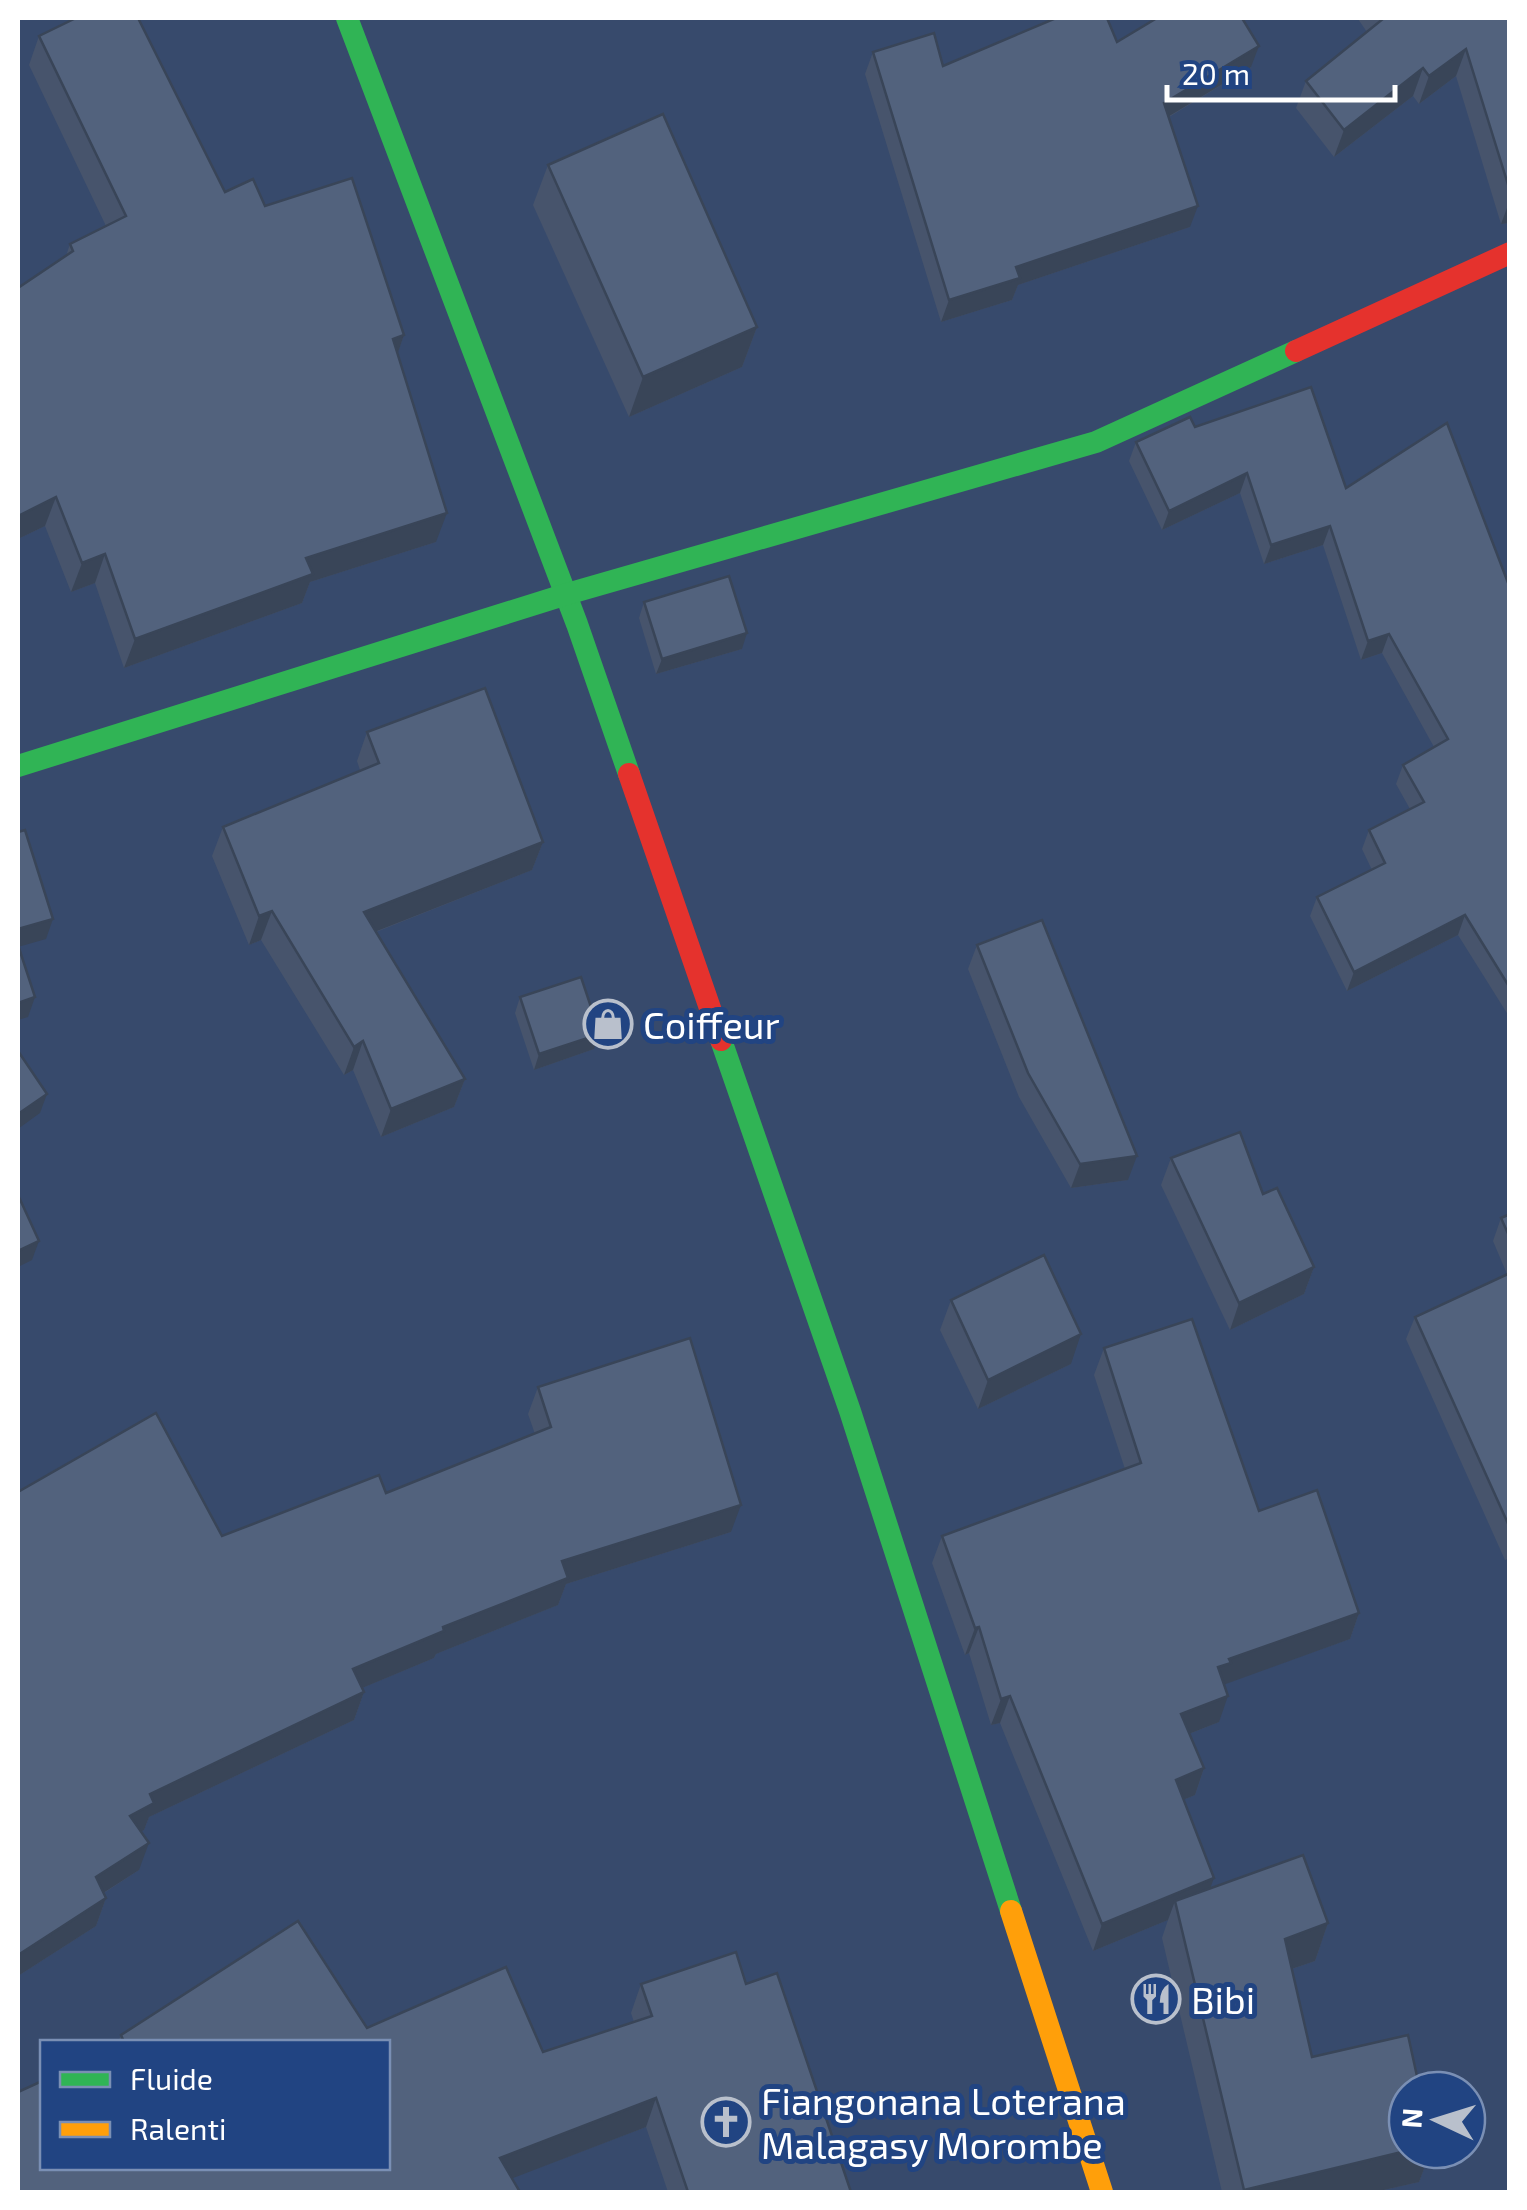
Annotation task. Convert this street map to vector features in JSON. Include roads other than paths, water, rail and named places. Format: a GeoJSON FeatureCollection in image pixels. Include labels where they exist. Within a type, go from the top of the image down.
{"type":"FeatureCollection","features":[{"type":"Feature","properties":{"kind":"street"},"geometry":{"type":"LineString","coordinates":[[348,18],[567,594],[850,1411],[1102,2192]]}},
{"type":"Feature","properties":{"kind":"street"},"geometry":{"type":"LineString","coordinates":[[18,766],[567,594],[1096,442],[1510,254]]}},
{"type":"Feature","properties":{"kind":"place","name":"Coiffeur"},"geometry":{"type":"Point","coordinates":[608,1024]}},
{"type":"Feature","properties":{"kind":"place","name":"Bibi"},"geometry":{"type":"Point","coordinates":[1156,1999]}},
{"type":"Feature","properties":{"kind":"place","name":"Fiangonana Loterana Malagasy Morombe"},"geometry":{"type":"Point","coordinates":[726,2122]}}]}
